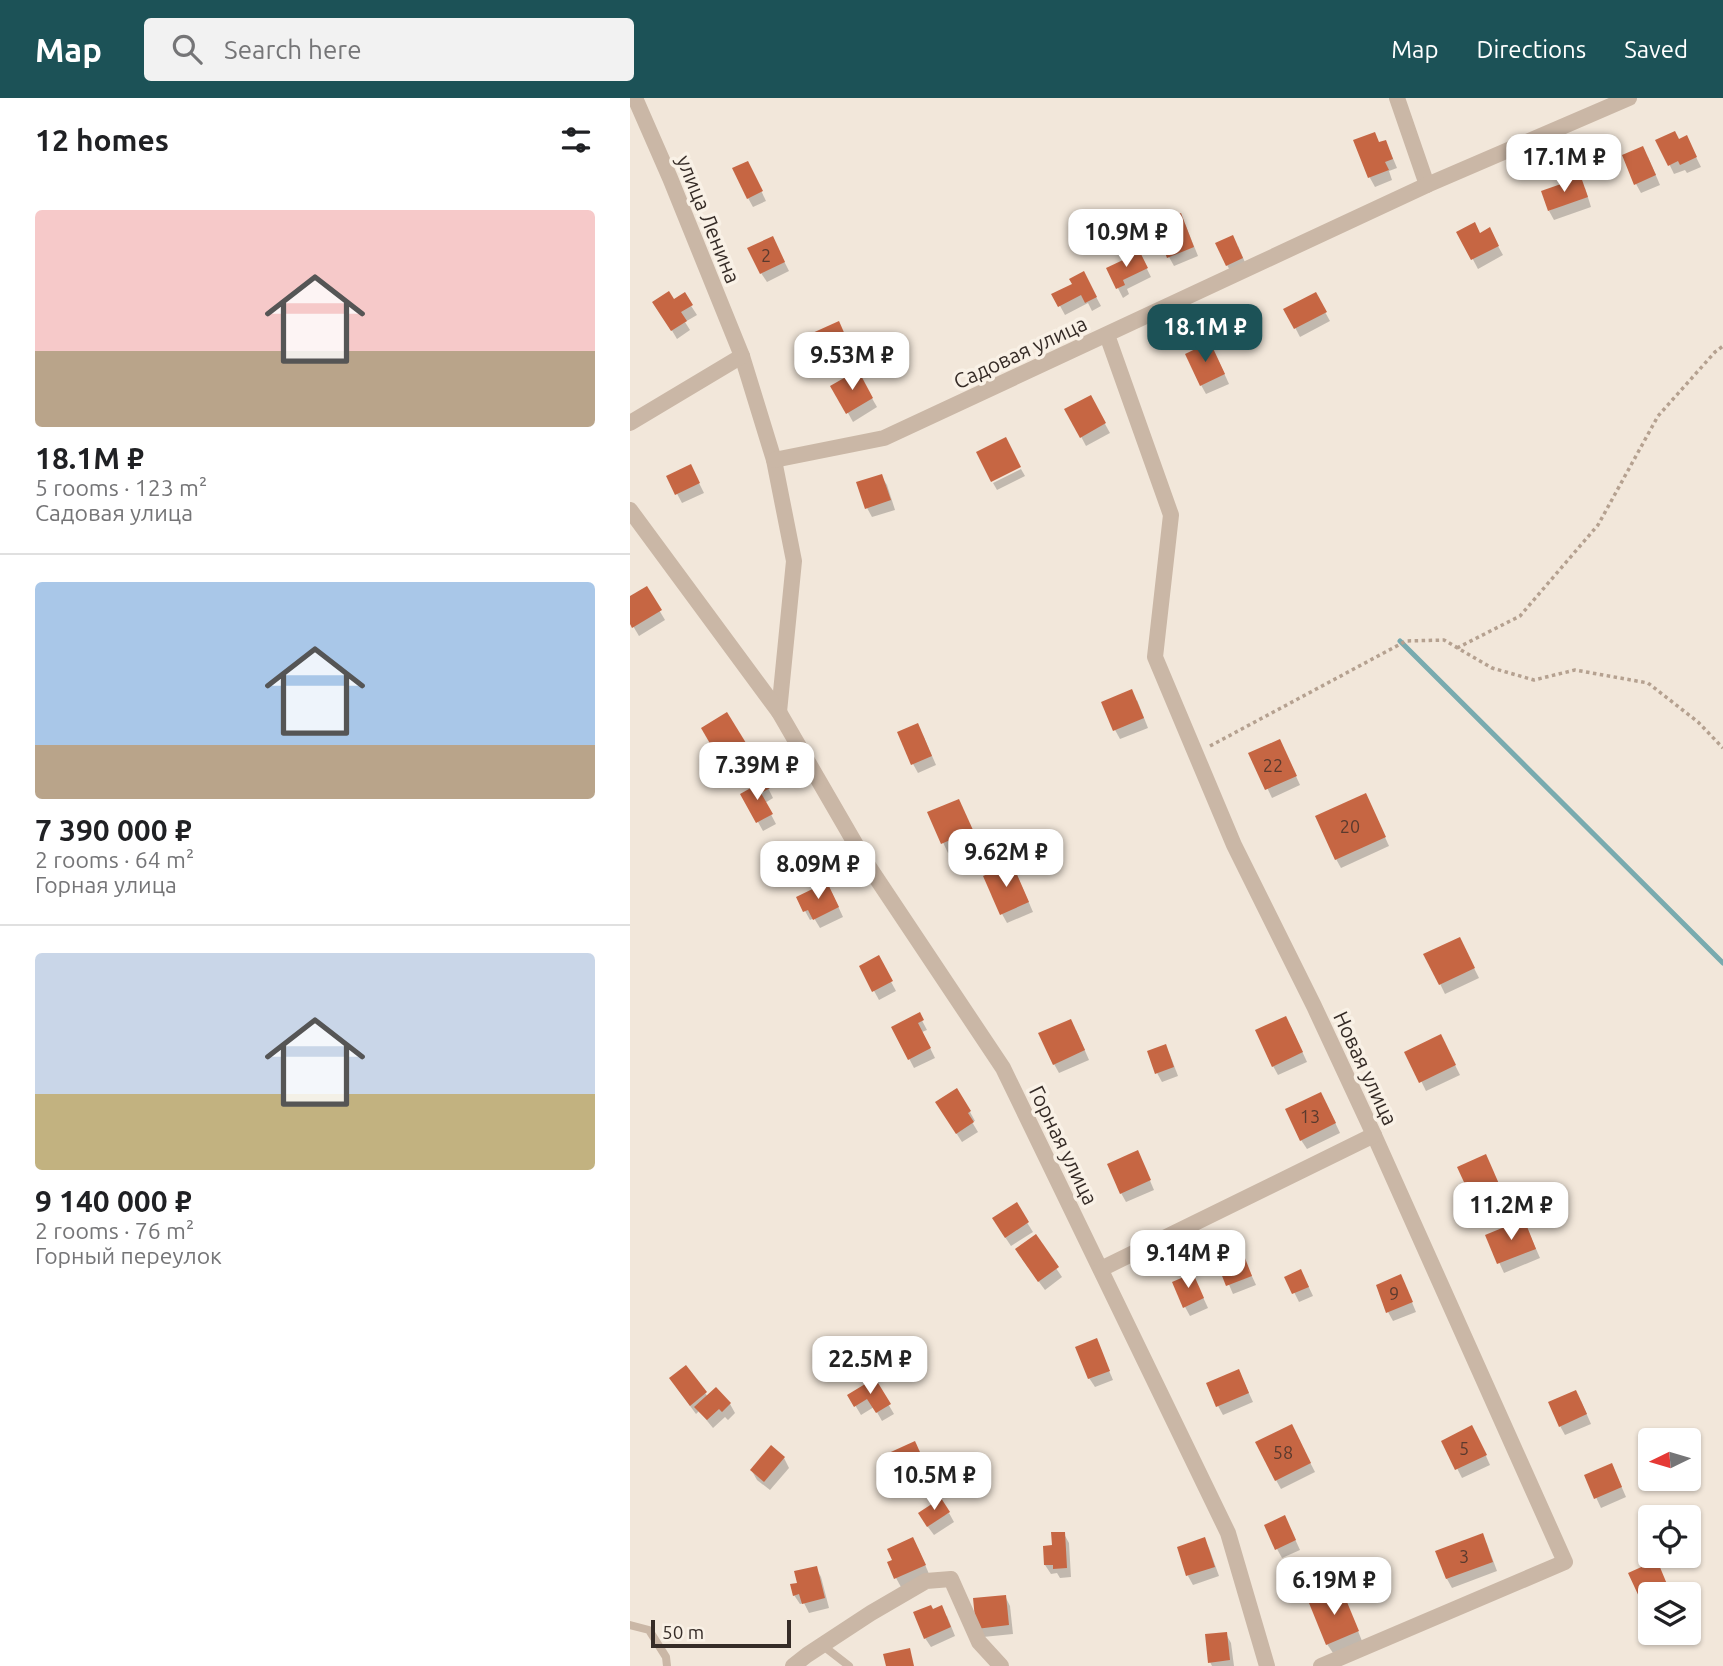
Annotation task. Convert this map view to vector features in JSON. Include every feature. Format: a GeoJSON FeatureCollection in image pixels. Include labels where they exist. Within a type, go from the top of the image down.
{"type":"FeatureCollection","features":[{"type":"Feature","properties":{"kind":"street"},"geometry":{"type":"LineString","coordinates":[[1397,98],[1427,185]]}},
{"type":"Feature","properties":{"kind":"street","name":"Садовая улица"},"geometry":{"type":"LineString","coordinates":[[774,460],[884,438],[1427,185],[1629,98]]}},
{"type":"Feature","properties":{"kind":"street","name":"улица Ленина"},"geometry":{"type":"LineString","coordinates":[[634,99],[670,178],[742,356],[774,460],[794,561],[779,712]]}},
{"type":"Feature","properties":{"kind":"street","name":"Новая улица"},"geometry":{"type":"LineString","coordinates":[[1107,335],[1171,515],[1155,657],[1234,845],[1374,1135],[1565,1562],[1321,1666]]}},
{"type":"Feature","properties":{"kind":"street"},"geometry":{"type":"LineString","coordinates":[[630,423],[742,356]]}},
{"type":"Feature","properties":{"kind":"street","name":"Горная улица"},"geometry":{"type":"LineString","coordinates":[[630,510],[779,712],[867,864],[1003,1068],[1228,1532],[1267,1666]]}},
{"type":"Feature","properties":{"kind":"street"},"geometry":{"type":"LineString","coordinates":[[1101,1269],[1374,1135]]}},
{"type":"Feature","properties":{"kind":"street"},"geometry":{"type":"LineString","coordinates":[[793,1666],[871,1613],[926,1581],[951,1580],[979,1642],[1002,1666]]}},
{"type":"Feature","properties":{"kind":"lane"},"geometry":{"type":"LineString","coordinates":[[630,1625],[649,1630],[666,1657],[667,1666]]}},
{"type":"Feature","properties":{"kind":"lane"},"geometry":{"type":"LineString","coordinates":[[822,1645],[849,1666]]}},
{"type":"Feature","properties":{"kind":"path"},"geometry":{"type":"LineString","coordinates":[[1457,648],[1520,616],[1598,525],[1658,416],[1723,346]]}},
{"type":"Feature","properties":{"kind":"path"},"geometry":{"type":"LineString","coordinates":[[1195,754],[1406,641],[1444,640],[1492,668],[1534,680],[1575,670],[1648,683],[1698,722],[1723,748]]}},
{"type":"Feature","properties":{"kind":"building"},"geometry":{"type":"Polygon","coordinates":[[[1675,131],[1679,139],[1687,135],[1697,157],[1680,165],[1678,161],[1668,166],[1655,140],[1675,131]]]}},
{"type":"Feature","properties":{"kind":"building"},"geometry":{"type":"Polygon","coordinates":[[[1375,132],[1379,142],[1386,140],[1393,159],[1385,162],[1389,170],[1368,178],[1353,140],[1375,132]]]}},
{"type":"Feature","properties":{"kind":"building"},"geometry":{"type":"Polygon","coordinates":[[[1643,146],[1656,175],[1634,185],[1622,155],[1643,146]]]}},
{"type":"Feature","properties":{"kind":"building"},"geometry":{"type":"Polygon","coordinates":[[[748,161],[763,191],[747,199],[732,168],[748,161]]]}},
{"type":"Feature","properties":{"kind":"building"},"geometry":{"type":"Polygon","coordinates":[[[1581,177],[1588,197],[1548,211],[1541,191],[1581,177]]]}},
{"type":"Feature","properties":{"kind":"building"},"geometry":{"type":"Polygon","coordinates":[[[1181,213],[1194,247],[1167,258],[1154,224],[1181,213]]]}},
{"type":"Feature","properties":{"kind":"building"},"geometry":{"type":"Polygon","coordinates":[[[1475,222],[1480,233],[1490,227],[1499,246],[1471,260],[1456,232],[1475,222]]]}},
{"type":"Feature","properties":{"kind":"building"},"geometry":{"type":"Polygon","coordinates":[[[1233,235],[1243,258],[1226,266],[1215,243],[1233,235]]]}},
{"type":"Feature","properties":{"kind":"building"},"geometry":{"type":"Polygon","coordinates":[[[773,236],[785,262],[760,274],[747,248],[773,236]]]}},
{"type":"Feature","properties":{"kind":"building"},"geometry":{"type":"Polygon","coordinates":[[[1140,252],[1148,268],[1123,280],[1125,285],[1116,289],[1106,268],[1140,252]]]}},
{"type":"Feature","properties":{"kind":"building"},"geometry":{"type":"Polygon","coordinates":[[[1084,271],[1097,297],[1085,303],[1081,295],[1058,307],[1051,294],[1072,284],[1069,279],[1084,271]]]}},
{"type":"Feature","properties":{"kind":"building"},"geometry":{"type":"Polygon","coordinates":[[[669,291],[674,299],[685,292],[693,305],[681,312],[687,321],[671,331],[652,302],[669,291]]]}},
{"type":"Feature","properties":{"kind":"building"},"geometry":{"type":"Polygon","coordinates":[[[1316,292],[1327,312],[1294,329],[1283,309],[1316,292]]]}},
{"type":"Feature","properties":{"kind":"building"},"geometry":{"type":"Polygon","coordinates":[[[839,321],[849,344],[809,362],[799,339],[839,321]]]}},
{"type":"Feature","properties":{"kind":"building"},"geometry":{"type":"Polygon","coordinates":[[[1210,342],[1225,374],[1200,386],[1185,354],[1210,342]]]}},
{"type":"Feature","properties":{"kind":"building"},"geometry":{"type":"Polygon","coordinates":[[[858,370],[873,398],[846,414],[830,386],[858,370]]]}},
{"type":"Feature","properties":{"kind":"building"},"geometry":{"type":"Polygon","coordinates":[[[1091,395],[1106,423],[1080,438],[1064,409],[1091,395]]]}},
{"type":"Feature","properties":{"kind":"building"},"geometry":{"type":"Polygon","coordinates":[[[1006,437],[1021,467],[991,482],[976,452],[1006,437]]]}},
{"type":"Feature","properties":{"kind":"building"},"geometry":{"type":"Polygon","coordinates":[[[691,464],[700,483],[675,495],[666,476],[691,464]]]}},
{"type":"Feature","properties":{"kind":"building"},"geometry":{"type":"Polygon","coordinates":[[[882,474],[891,500],[865,509],[856,482],[882,474]]]}},
{"type":"Feature","properties":{"kind":"building"},"geometry":{"type":"Polygon","coordinates":[[[647,586],[662,610],[632,628],[630,596],[647,586]]]}},
{"type":"Feature","properties":{"kind":"building"},"geometry":{"type":"Polygon","coordinates":[[[1132,689],[1144,718],[1113,731],[1101,702],[1132,689]]]}},
{"type":"Feature","properties":{"kind":"building"},"geometry":{"type":"Polygon","coordinates":[[[727,712],[746,743],[719,759],[701,728],[727,712]]]}},
{"type":"Feature","properties":{"kind":"building"},"geometry":{"type":"Polygon","coordinates":[[[918,723],[932,756],[911,765],[897,732],[918,723]]]}},
{"type":"Feature","properties":{"kind":"building"},"geometry":{"type":"Polygon","coordinates":[[[1280,739],[1297,776],[1265,790],[1248,753],[1280,739]]]}},
{"type":"Feature","properties":{"kind":"building"},"geometry":{"type":"Polygon","coordinates":[[[765,780],[770,788],[761,793],[773,814],[756,823],[740,794],[765,780]]]}},
{"type":"Feature","properties":{"kind":"building"},"geometry":{"type":"Polygon","coordinates":[[[1366,793],[1386,837],[1335,860],[1315,816],[1366,793]]]}},
{"type":"Feature","properties":{"kind":"building"},"geometry":{"type":"Polygon","coordinates":[[[959,799],[973,830],[941,844],[927,812],[959,799]]]}},
{"type":"Feature","properties":{"kind":"building"},"geometry":{"type":"Polygon","coordinates":[[[1012,863],[1029,902],[1000,915],[983,876],[1012,863]]]}},
{"type":"Feature","properties":{"kind":"building"},"geometry":{"type":"Polygon","coordinates":[[[827,882],[839,907],[813,920],[808,910],[803,912],[796,897],[827,882]]]}},
{"type":"Feature","properties":{"kind":"building"},"geometry":{"type":"Polygon","coordinates":[[[1460,937],[1475,968],[1439,985],[1423,954],[1460,937]]]}},
{"type":"Feature","properties":{"kind":"building"},"geometry":{"type":"Polygon","coordinates":[[[879,955],[893,981],[872,992],[859,966],[879,955]]]}},
{"type":"Feature","properties":{"kind":"building"},"geometry":{"type":"Polygon","coordinates":[[[920,1012],[924,1020],[918,1023],[931,1048],[908,1060],[891,1027],[920,1012]]]}},
{"type":"Feature","properties":{"kind":"building"},"geometry":{"type":"Polygon","coordinates":[[[1286,1016],[1303,1052],[1272,1067],[1255,1030],[1286,1016]]]}},
{"type":"Feature","properties":{"kind":"building"},"geometry":{"type":"Polygon","coordinates":[[[1071,1019],[1085,1050],[1053,1065],[1038,1033],[1071,1019]]]}},
{"type":"Feature","properties":{"kind":"building"},"geometry":{"type":"Polygon","coordinates":[[[1441,1034],[1456,1065],[1419,1083],[1404,1052],[1441,1034]]]}},
{"type":"Feature","properties":{"kind":"building"},"geometry":{"type":"Polygon","coordinates":[[[1166,1044],[1174,1067],[1155,1074],[1147,1051],[1166,1044]]]}},
{"type":"Feature","properties":{"kind":"building"},"geometry":{"type":"Polygon","coordinates":[[[957,1088],[971,1111],[968,1113],[974,1122],[956,1134],[935,1102],[957,1088]]]}},
{"type":"Feature","properties":{"kind":"building"},"geometry":{"type":"Polygon","coordinates":[[[1321,1092],[1336,1123],[1300,1141],[1285,1109],[1321,1092]]]}},
{"type":"Feature","properties":{"kind":"building"},"geometry":{"type":"Polygon","coordinates":[[[1138,1150],[1151,1180],[1120,1194],[1107,1164],[1138,1150]]]}},
{"type":"Feature","properties":{"kind":"building"},"geometry":{"type":"Polygon","coordinates":[[[1486,1154],[1503,1193],[1475,1206],[1457,1167],[1486,1154]]]}},
{"type":"Feature","properties":{"kind":"building"},"geometry":{"type":"Polygon","coordinates":[[[1017,1202],[1029,1222],[1005,1238],[992,1218],[1017,1202]]]}},
{"type":"Feature","properties":{"kind":"building"},"geometry":{"type":"Polygon","coordinates":[[[1524,1219],[1536,1249],[1497,1264],[1485,1235],[1524,1219]]]}},
{"type":"Feature","properties":{"kind":"building"},"geometry":{"type":"Polygon","coordinates":[[[1036,1234],[1059,1267],[1038,1282],[1015,1249],[1036,1234]]]}},
{"type":"Feature","properties":{"kind":"building"},"geometry":{"type":"Polygon","coordinates":[[[1241,1248],[1252,1276],[1226,1286],[1215,1258],[1241,1248]]]}},
{"type":"Feature","properties":{"kind":"building"},"geometry":{"type":"Polygon","coordinates":[[[1301,1269],[1309,1287],[1292,1294],[1284,1277],[1301,1269]]]}},
{"type":"Feature","properties":{"kind":"building"},"geometry":{"type":"Polygon","coordinates":[[[1193,1273],[1204,1298],[1183,1308],[1172,1282],[1193,1273]]]}},
{"type":"Feature","properties":{"kind":"building"},"geometry":{"type":"Polygon","coordinates":[[[1401,1274],[1413,1302],[1386,1313],[1376,1285],[1401,1274]]]}},
{"type":"Feature","properties":{"kind":"building"},"geometry":{"type":"Polygon","coordinates":[[[1097,1338],[1110,1371],[1088,1379],[1075,1347],[1097,1338]]]}},
{"type":"Feature","properties":{"kind":"building"},"geometry":{"type":"Polygon","coordinates":[[[686,1365],[707,1392],[690,1406],[669,1378],[686,1365]]]}},
{"type":"Feature","properties":{"kind":"building"},"geometry":{"type":"Polygon","coordinates":[[[1239,1369],[1249,1393],[1216,1407],[1206,1383],[1239,1369]]]}},
{"type":"Feature","properties":{"kind":"building"},"geometry":{"type":"Polygon","coordinates":[[[875,1378],[891,1404],[876,1413],[867,1399],[854,1407],[847,1395],[875,1378]]]}},
{"type":"Feature","properties":{"kind":"building"},"geometry":{"type":"Polygon","coordinates":[[[716,1387],[731,1403],[722,1412],[719,1409],[707,1420],[694,1407],[716,1387]]]}},
{"type":"Feature","properties":{"kind":"building"},"geometry":{"type":"Polygon","coordinates":[[[1576,1390],[1587,1414],[1559,1427],[1548,1402],[1576,1390]]]}},
{"type":"Feature","properties":{"kind":"building"},"geometry":{"type":"Polygon","coordinates":[[[1292,1424],[1311,1463],[1275,1481],[1255,1442],[1292,1424]]]}},
{"type":"Feature","properties":{"kind":"building"},"geometry":{"type":"Polygon","coordinates":[[[1472,1425],[1487,1455],[1455,1470],[1441,1441],[1472,1425]]]}},
{"type":"Feature","properties":{"kind":"building"},"geometry":{"type":"Polygon","coordinates":[[[915,1441],[928,1470],[896,1485],[882,1456],[915,1441]]]}},
{"type":"Feature","properties":{"kind":"building"},"geometry":{"type":"Polygon","coordinates":[[[771,1445],[785,1457],[764,1482],[750,1470],[771,1445]]]}},
{"type":"Feature","properties":{"kind":"building"},"geometry":{"type":"Polygon","coordinates":[[[1612,1463],[1622,1487],[1594,1499],[1584,1475],[1612,1463]]]}},
{"type":"Feature","properties":{"kind":"building"},"geometry":{"type":"Polygon","coordinates":[[[941,1498],[950,1512],[927,1527],[918,1513],[941,1498]]]}},
{"type":"Feature","properties":{"kind":"building"},"geometry":{"type":"Polygon","coordinates":[[[1285,1515],[1296,1540],[1275,1550],[1264,1525],[1285,1515]]]}},
{"type":"Feature","properties":{"kind":"building"},"geometry":{"type":"Polygon","coordinates":[[[1051,1532],[1065,1532],[1067,1568],[1053,1569],[1053,1565],[1044,1565],[1043,1546],[1052,1545],[1051,1532]]]}},
{"type":"Feature","properties":{"kind":"building"},"geometry":{"type":"Polygon","coordinates":[[[1483,1533],[1493,1562],[1446,1579],[1435,1551],[1483,1533]]]}},
{"type":"Feature","properties":{"kind":"building"},"geometry":{"type":"Polygon","coordinates":[[[913,1537],[926,1565],[894,1579],[887,1562],[892,1560],[887,1549],[913,1537]]]}},
{"type":"Feature","properties":{"kind":"building"},"geometry":{"type":"Polygon","coordinates":[[[1205,1537],[1215,1567],[1186,1576],[1177,1547],[1205,1537]]]}},
{"type":"Feature","properties":{"kind":"building"},"geometry":{"type":"Polygon","coordinates":[[[817,1566],[825,1598],[802,1604],[799,1594],[793,1596],[790,1584],[797,1583],[794,1571],[817,1566]]]}},
{"type":"Feature","properties":{"kind":"building"},"geometry":{"type":"Polygon","coordinates":[[[1639,1568],[1660,1568],[1666,1582],[1638,1582],[1638,1595],[1628,1573],[1639,1568]]]}},
{"type":"Feature","properties":{"kind":"building"},"geometry":{"type":"Polygon","coordinates":[[[1342,1590],[1359,1631],[1326,1645],[1309,1603],[1342,1590]]]}},
{"type":"Feature","properties":{"kind":"building"},"geometry":{"type":"Polygon","coordinates":[[[1006,1595],[1009,1625],[976,1629],[973,1598],[1006,1595]]]}},
{"type":"Feature","properties":{"kind":"building"},"geometry":{"type":"Polygon","coordinates":[[[931,1605],[933,1609],[942,1605],[951,1627],[924,1639],[913,1612],[931,1605]]]}},
{"type":"Feature","properties":{"kind":"building"},"geometry":{"type":"Polygon","coordinates":[[[1227,1632],[1230,1660],[1208,1663],[1205,1634],[1227,1632]]]}},
{"type":"Feature","properties":{"kind":"building"},"geometry":{"type":"Polygon","coordinates":[[[910,1648],[914,1666],[886,1666],[883,1654],[910,1648]]]}},
{"type":"Feature","properties":{"kind":"waterway"},"geometry":{"type":"LineString","coordinates":[[1400,641],[1723,963]]}}]}
